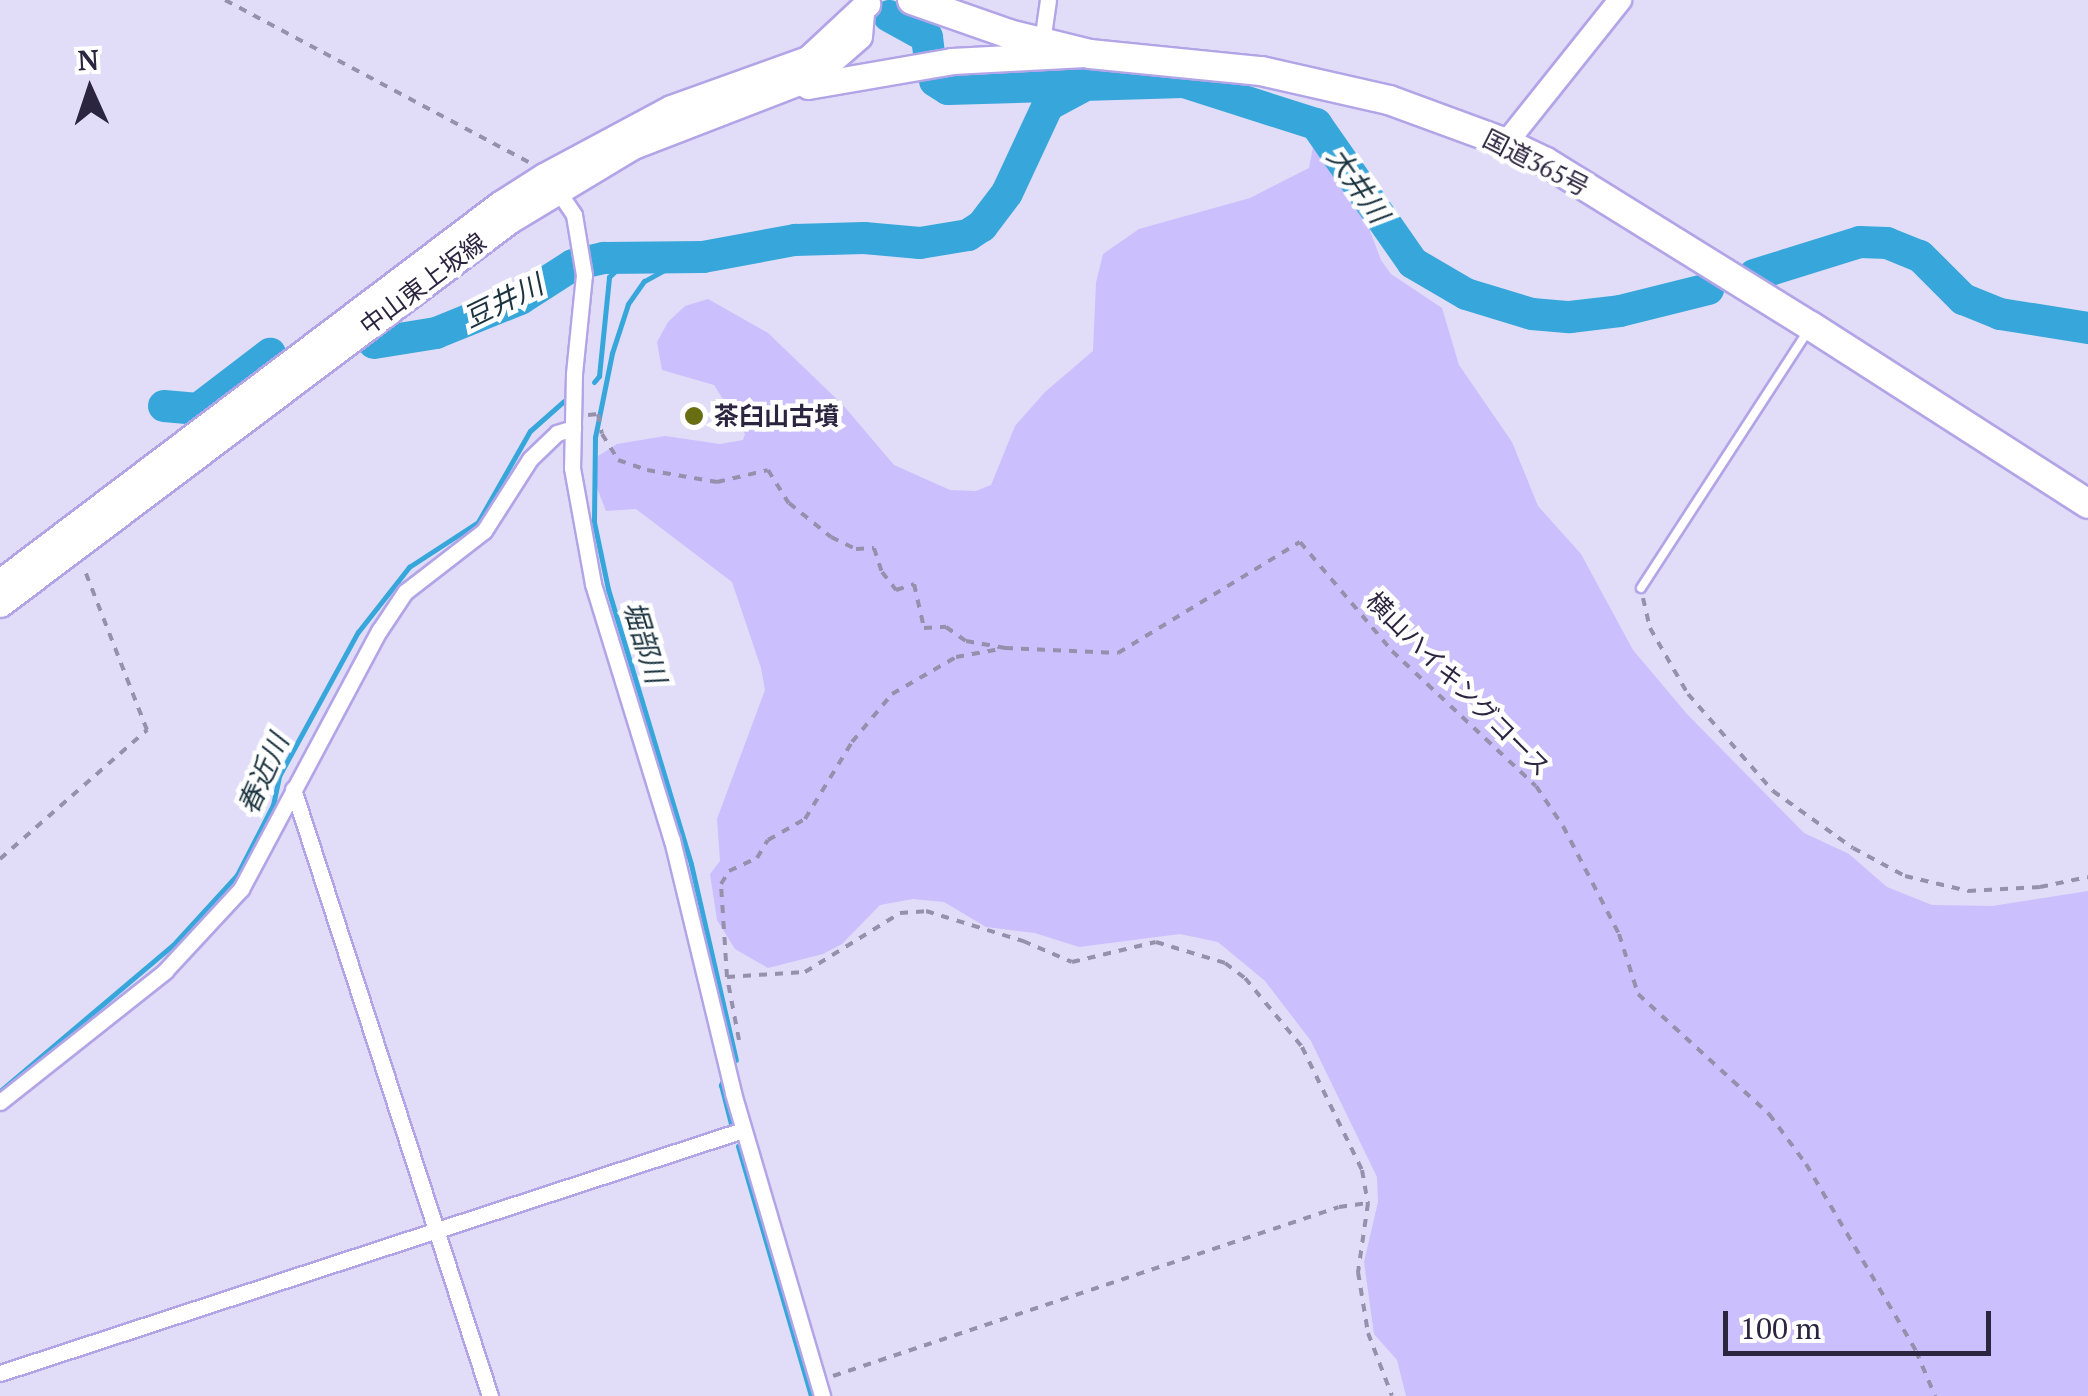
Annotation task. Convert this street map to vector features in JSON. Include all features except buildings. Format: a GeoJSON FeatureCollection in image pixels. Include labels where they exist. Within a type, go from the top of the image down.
{"type":"FeatureCollection","features":[{"type":"Feature","properties":{"kind":"highway","name":"国道365号"},"geometry":{"type":"LineString","coordinates":[[912,0],[1090,54],[1261,70],[1389,100],[1506,143],[1546,162],[1811,326],[2088,504]]}},
{"type":"Feature","properties":{"kind":"main road"},"geometry":{"type":"LineString","coordinates":[[1506,143],[1620,0]]}},
{"type":"Feature","properties":{"kind":"main road","name":"中山東上坂線"},"geometry":{"type":"LineString","coordinates":[[1,594],[413,268],[671,108],[808,59],[865,6]]}},
{"type":"Feature","properties":{"kind":"main road","name":"中山東上坂線"},"geometry":{"type":"LineString","coordinates":[[1,594],[71,551],[551,182],[684,124],[812,77],[846,52],[859,36],[865,6]]}},
{"type":"Feature","properties":{"kind":"main road"},"geometry":{"type":"LineString","coordinates":[[785,90],[952,62],[1047,60],[1090,54]]}},
{"type":"Feature","properties":{"kind":"street"},"geometry":{"type":"LineString","coordinates":[[1042,42],[1048,0]]}},
{"type":"Feature","properties":{"kind":"street"},"geometry":{"type":"LineString","coordinates":[[551,182],[574,216],[584,276],[572,468],[591,528],[628,706],[672,840],[743,1130],[820,1388]]}},
{"type":"Feature","properties":{"kind":"street"},"geometry":{"type":"LineString","coordinates":[[0,1102],[166,971],[241,889],[405,592],[484,531],[530,458],[573,422]]}},
{"type":"Feature","properties":{"kind":"street"},"geometry":{"type":"LineString","coordinates":[[293,789],[490,1396]]}},
{"type":"Feature","properties":{"kind":"street"},"geometry":{"type":"LineString","coordinates":[[0,1373],[743,1130]]}},
{"type":"Feature","properties":{"kind":"lane"},"geometry":{"type":"LineString","coordinates":[[1641,588],[1811,326]]}},
{"type":"Feature","properties":{"kind":"path"},"geometry":{"type":"LineString","coordinates":[[224,0],[521,156],[551,182]]}},
{"type":"Feature","properties":{"kind":"path","name":"横山ハイキングコース"},"geometry":{"type":"LineString","coordinates":[[573,422],[598,414],[602,434],[618,460],[676,478],[718,482],[768,470],[788,504],[831,537],[856,549],[874,548],[882,572],[896,590],[914,584],[924,628],[946,626],[966,641],[1005,648],[1118,653],[1300,542],[1392,651],[1536,786],[1564,826],[1619,934],[1638,994],[1769,1114],[1806,1164],[1916,1351],[1935,1396]]}},
{"type":"Feature","properties":{"kind":"path"},"geometry":{"type":"LineString","coordinates":[[0,859],[147,730],[91,577],[71,551]]}},
{"type":"Feature","properties":{"kind":"path"},"geometry":{"type":"LineString","coordinates":[[1641,588],[1650,628],[1688,694],[1774,791],[1853,848],[1905,876],[1968,891],[2040,887],[2088,877]]}},
{"type":"Feature","properties":{"kind":"path"},"geometry":{"type":"LineString","coordinates":[[742,1056],[727,977],[721,884],[729,871],[757,858],[768,840],[805,819],[852,742],[892,694],[956,657],[1005,648]]}},
{"type":"Feature","properties":{"kind":"path"},"geometry":{"type":"LineString","coordinates":[[727,977],[805,972],[900,913],[926,911],[1023,941],[1072,962],[1156,942],[1210,956],[1245,978],[1302,1047],[1362,1170],[1368,1202],[1358,1272],[1368,1333],[1392,1396]]}},
{"type":"Feature","properties":{"kind":"path"},"geometry":{"type":"LineString","coordinates":[[820,1388],[1340,1207],[1368,1202]]}},
{"type":"Feature","properties":{"kind":"shaded area"},"geometry":{"type":"Polygon","coordinates":[[[1338,136],[1350,146],[1360,164],[1370,231],[1381,260],[1391,274],[1442,308],[1459,365],[1512,442],[1538,506],[1581,554],[1633,650],[1687,714],[1804,833],[1849,854],[1887,887],[1932,905],[1992,906],[2088,891],[2088,1396],[1406,1396],[1397,1360],[1374,1334],[1364,1262],[1378,1202],[1377,1177],[1311,1041],[1265,981],[1218,942],[1180,934],[1079,947],[1035,933],[986,927],[944,902],[913,899],[880,905],[842,944],[823,954],[768,968],[735,949],[717,920],[710,874],[720,861],[717,819],[765,690],[761,668],[732,582],[636,509],[606,511],[593,478],[598,456],[617,444],[665,436],[720,444],[743,440],[745,434],[714,385],[662,370],[657,342],[668,322],[685,306],[708,299],[768,333],[843,405],[894,465],[950,490],[976,491],[991,485],[1015,426],[1045,392],[1093,351],[1096,283],[1103,254],[1139,229],[1250,198],[1309,168],[1313,147],[1323,137],[1338,136]]]}},
{"type":"Feature","properties":{"kind":"waterway","name":"大井川"},"geometry":{"type":"LineString","coordinates":[[889,16],[927,37],[929,54]]}},
{"type":"Feature","properties":{"kind":"waterway","name":"大井川"},"geometry":{"type":"LineString","coordinates":[[935,81],[948,89],[1184,82],[1316,124],[1413,263],[1466,294],[1532,314],[1570,317],[1620,311],[1708,289]]}},
{"type":"Feature","properties":{"kind":"waterway"},"geometry":{"type":"LineString","coordinates":[[374,343],[436,333],[520,299],[573,265],[604,258],[703,257],[795,240],[864,238],[920,243],[968,235],[982,226],[1007,193],[1048,105],[1082,87]]}},
{"type":"Feature","properties":{"kind":"waterway","name":"大井川"},"geometry":{"type":"LineString","coordinates":[[1754,275],[1860,242],[1887,243],[1920,256],[1963,299],[2000,314],[2088,328]]}},
{"type":"Feature","properties":{"kind":"waterway","name":"堀部川"},"geometry":{"type":"LineString","coordinates":[[678,255],[677,263],[644,281],[628,304],[612,353],[595,437],[594,522],[608,589],[691,864],[736,1060]]}},
{"type":"Feature","properties":{"kind":"waterway","name":"春近川"},"geometry":{"type":"LineString","coordinates":[[594,382],[599,376],[609,277],[630,257]]}},
{"type":"Feature","properties":{"kind":"waterway","name":"豆井川"},"geometry":{"type":"LineString","coordinates":[[164,406],[198,409],[270,354]]}},
{"type":"Feature","properties":{"kind":"waterway","name":"春近川"},"geometry":{"type":"LineString","coordinates":[[0,1091],[173,945],[237,875],[273,805],[279,776],[358,632],[409,567],[478,522],[530,431],[564,401]]}},
{"type":"Feature","properties":{"kind":"waterway","name":"堀部川"},"geometry":{"type":"LineString","coordinates":[[724,1079],[721,1085],[731,1124]]}},
{"type":"Feature","properties":{"kind":"waterway"},"geometry":{"type":"LineString","coordinates":[[738,1146],[811,1396]]}},
{"type":"Feature","properties":{"kind":"place","name":"茶臼山古墳"},"geometry":{"type":"Point","coordinates":[694,416]}}]}
